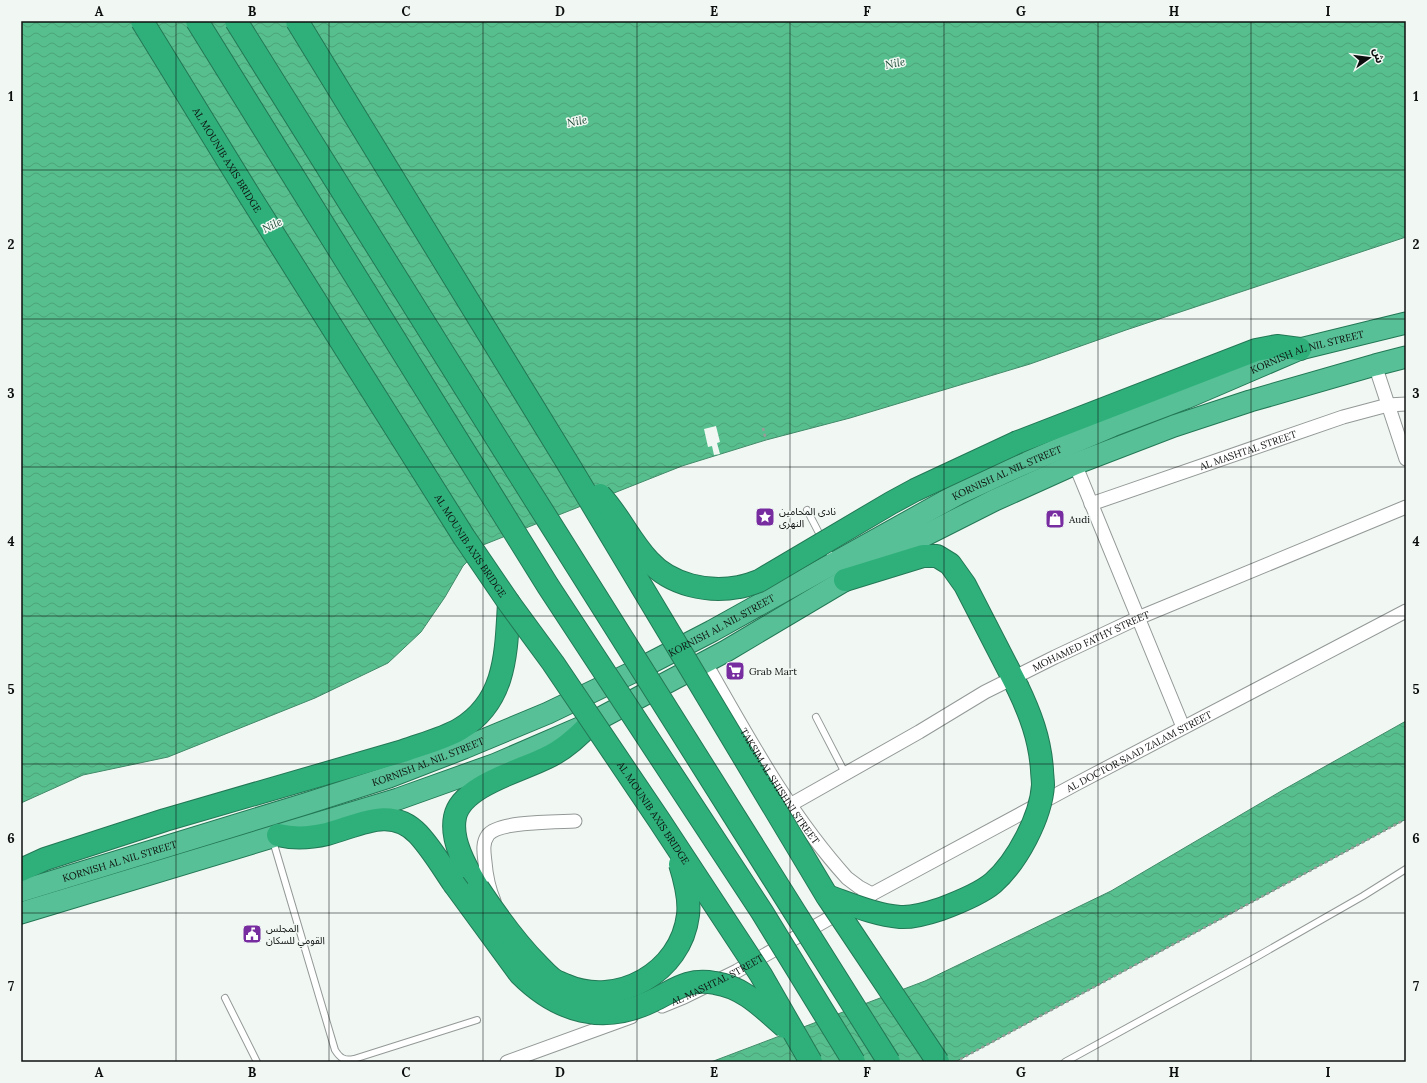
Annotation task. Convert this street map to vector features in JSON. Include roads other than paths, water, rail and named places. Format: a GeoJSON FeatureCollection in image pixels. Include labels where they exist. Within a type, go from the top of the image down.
{"type":"FeatureCollection","features":[{"type":"Feature","properties":{"kind":"highway","name":"AL MOUNIB AXIS BRIDGE"},"geometry":{"type":"LineString","coordinates":[[142,21],[464,537],[508,603],[554,663],[659,820],[761,976],[811,1062]]}},
{"type":"Feature","properties":{"kind":"highway"},"geometry":{"type":"LineString","coordinates":[[197,21],[548,586],[762,912],[854,1062]]}},
{"type":"Feature","properties":{"kind":"highway"},"geometry":{"type":"LineString","coordinates":[[236,21],[889,1062]]}},
{"type":"Feature","properties":{"kind":"highway"},"geometry":{"type":"LineString","coordinates":[[297,21],[570,467],[827,896],[938,1062]]}},
{"type":"Feature","properties":{"kind":"highway","name":"KORNISH AL NIL STREET"},"geometry":{"type":"LineString","coordinates":[[21,913],[404,797],[496,764],[591,723],[705,662],[958,494],[1112,426],[1186,398],[1300,349],[1406,322]]}},
{"type":"Feature","properties":{"kind":"highway"},"geometry":{"type":"LineString","coordinates":[[570,467],[588,482],[604,499],[649,561],[663,574],[700,588],[720,589],[740,587],[759,581],[915,490],[1018,442],[1256,350],[1277,346],[1300,349]]}},
{"type":"Feature","properties":{"kind":"highway","name":"KORNISH AL NIL STREET"},"geometry":{"type":"LineString","coordinates":[[21,891],[389,777],[548,713],[631,674],[840,571],[896,550],[995,500],[1075,464],[1174,426],[1242,404],[1375,365],[1406,358]]}},
{"type":"Feature","properties":{"kind":"highway"},"geometry":{"type":"LineString","coordinates":[[827,896],[876,913],[901,917],[928,913],[962,901],[992,884],[1011,863],[1025,839],[1038,810],[1043,785],[1041,756],[1036,730],[1026,706],[965,585],[950,564],[937,556],[923,556],[840,571]]}},
{"type":"Feature","properties":{"kind":"highway"},"geometry":{"type":"LineString","coordinates":[[21,870],[45,860],[165,820],[403,751],[439,739],[461,729],[479,714],[493,694],[502,672],[506,649],[508,603]]}},
{"type":"Feature","properties":{"kind":"highway"},"geometry":{"type":"LineString","coordinates":[[591,723],[563,748],[546,758],[480,788],[464,799],[455,817],[455,837],[463,862],[478,888],[513,936],[553,980],[576,990],[602,993],[627,989],[649,978],[668,961],[681,939],[688,915],[688,890],[680,865],[659,820]]}},
{"type":"Feature","properties":{"kind":"highway"},"geometry":{"type":"LineString","coordinates":[[275,836],[303,838],[329,833],[376,819],[399,821],[410,827],[418,834],[520,974],[541,993],[560,1004],[576,1010],[593,1013],[626,1011],[642,1006],[685,984],[714,982],[741,992],[753,1000],[795,1036]]}},
{"type":"Feature","properties":{"kind":"street"},"geometry":{"type":"LineString","coordinates":[[1375,365],[1406,459]]}},
{"type":"Feature","properties":{"kind":"street","name":"AL MASHTAL STREET"},"geometry":{"type":"LineString","coordinates":[[1091,504],[1342,417],[1388,405],[1406,404]]}},
{"type":"Feature","properties":{"kind":"street"},"geometry":{"type":"LineString","coordinates":[[1075,464],[1183,728]]}},
{"type":"Feature","properties":{"kind":"street","name":"MOHAMED FATHY STREET"},"geometry":{"type":"LineString","coordinates":[[790,805],[919,732],[985,692],[1015,682],[1055,657],[1138,618],[1406,507]]}},
{"type":"Feature","properties":{"kind":"street","name":"AL DOCTOR SAAD ZALAM STREET"},"geometry":{"type":"LineString","coordinates":[[872,894],[1406,611]]}},
{"type":"Feature","properties":{"kind":"street","name":"TAKSIM AL SHISHNI STREET"},"geometry":{"type":"LineString","coordinates":[[705,662],[760,758],[790,805],[848,878],[858,887],[872,894]]}},
{"type":"Feature","properties":{"kind":"street"},"geometry":{"type":"LineString","coordinates":[[575,821],[521,824],[495,829],[491,832],[487,836],[483,846],[486,872],[492,897],[502,920],[530,963],[550,980],[572,994],[617,1000],[622,1003],[627,1019]]}},
{"type":"Feature","properties":{"kind":"street","name":"AL MASHTAL STREET"},"geometry":{"type":"LineString","coordinates":[[507,1062],[684,998],[737,971],[872,894]]}},
{"type":"Feature","properties":{"kind":"lane"},"geometry":{"type":"LineString","coordinates":[[807,510],[840,571]]}},
{"type":"Feature","properties":{"kind":"lane"},"geometry":{"type":"LineString","coordinates":[[816,717],[845,773]]}},
{"type":"Feature","properties":{"kind":"lane"},"geometry":{"type":"LineString","coordinates":[[275,836],[335,1050],[339,1057],[346,1060],[354,1059],[477,1020]]}},
{"type":"Feature","properties":{"kind":"lane"},"geometry":{"type":"LineString","coordinates":[[1065,1062],[1363,896],[1406,869]]}},
{"type":"Feature","properties":{"kind":"lane"},"geometry":{"type":"LineString","coordinates":[[225,998],[257,1062]]}},
{"type":"Feature","properties":{"kind":"water","name":"Nile"},"geometry":{"type":"Polygon","coordinates":[[[21,21],[1406,21],[1406,237],[1126,330],[1030,364],[850,418],[766,440],[682,466],[483,545],[463,566],[445,597],[421,632],[388,663],[315,698],[168,757],[83,775],[21,803],[21,21]]]}},
{"type":"Feature","properties":{"kind":"water"},"geometry":{"type":"Polygon","coordinates":[[[1406,721],[1406,819],[955,1062],[711,1062],[925,981],[1111,891],[1283,790],[1406,721]]]}},
{"type":"Feature","properties":{"kind":"place","name":"نادى المحامين النهرى"},"geometry":{"type":"Point","coordinates":[765,517]}},
{"type":"Feature","properties":{"kind":"place","name":"Audi"},"geometry":{"type":"Point","coordinates":[1055,519]}},
{"type":"Feature","properties":{"kind":"place","name":"Grab Mart"},"geometry":{"type":"Point","coordinates":[735,671]}},
{"type":"Feature","properties":{"kind":"place","name":"المجلس القومي للسكان"},"geometry":{"type":"Point","coordinates":[252,934]}}]}
